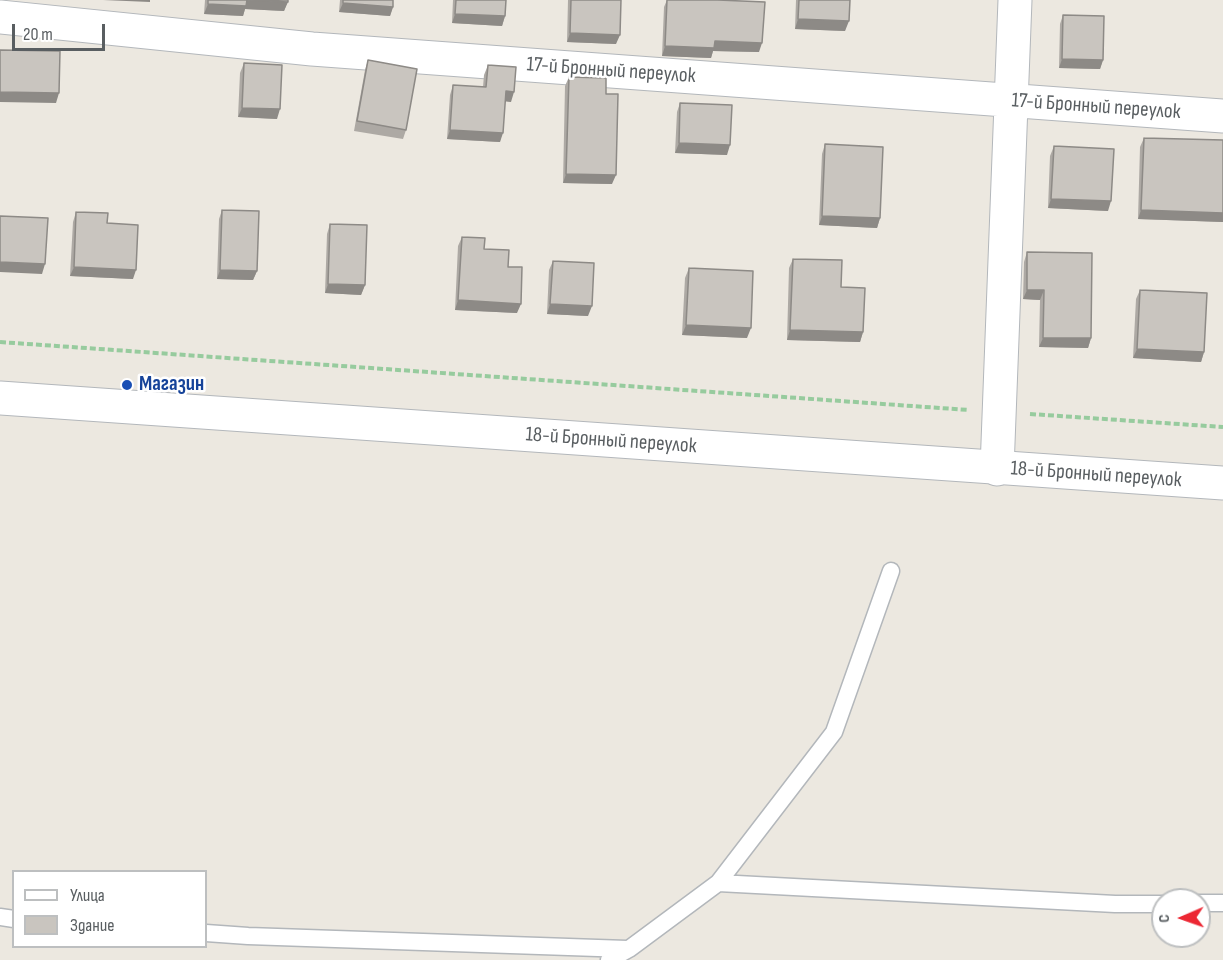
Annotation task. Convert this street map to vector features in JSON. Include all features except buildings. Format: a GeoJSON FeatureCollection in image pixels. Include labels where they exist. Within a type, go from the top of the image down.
{"type":"FeatureCollection","features":[{"type":"Feature","properties":{"kind":"street"},"geometry":{"type":"LineString","coordinates":[[997,469],[1015,0]]}},
{"type":"Feature","properties":{"kind":"street","name":"17-й Бронный переулок"},"geometry":{"type":"LineString","coordinates":[[0,17],[312,49],[1223,116]]}},
{"type":"Feature","properties":{"kind":"street","name":"18-й Бронный переулок"},"geometry":{"type":"LineString","coordinates":[[0,398],[1223,483]]}},
{"type":"Feature","properties":{"kind":"lane"},"geometry":{"type":"LineString","coordinates":[[609,960],[629,949],[718,883],[834,732],[891,571]]}},
{"type":"Feature","properties":{"kind":"lane"},"geometry":{"type":"LineString","coordinates":[[718,883],[1151,904]]}},
{"type":"Feature","properties":{"kind":"lane"},"geometry":{"type":"LineString","coordinates":[[207,933],[629,949]]}},
{"type":"Feature","properties":{"kind":"path"},"geometry":{"type":"LineString","coordinates":[[0,342],[1223,427]]}},
{"type":"Feature","properties":{"kind":"place","name":"Магазин"},"geometry":{"type":"Point","coordinates":[127,385]}}]}
